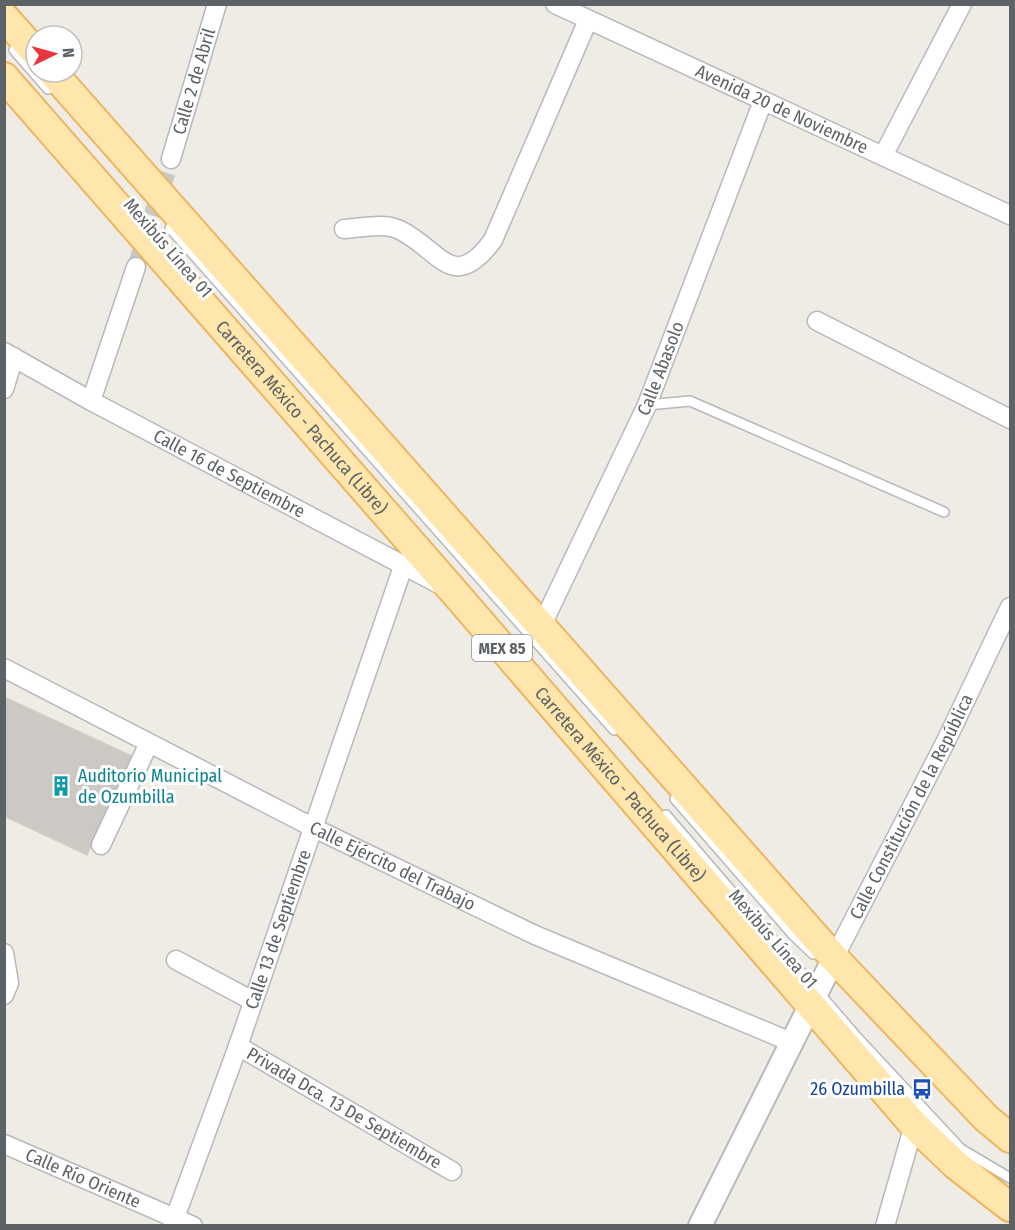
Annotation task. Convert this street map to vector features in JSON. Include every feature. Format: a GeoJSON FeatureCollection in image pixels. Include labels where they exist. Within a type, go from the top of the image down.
{"type":"FeatureCollection","features":[{"type":"Feature","properties":{"kind":"main road"},"geometry":{"type":"LineString","coordinates":[[4,17],[24,40]]}},
{"type":"Feature","properties":{"kind":"main road","name":"Carretera México - Pachuca (Libre)"},"geometry":{"type":"LineString","coordinates":[[4,77],[455,593],[814,998],[914,1125],[956,1166],[1009,1200]]}},
{"type":"Feature","properties":{"kind":"main road","name":"Carretera México - Pachuca (Libre)"},"geometry":{"type":"LineString","coordinates":[[63,84],[541,627],[833,968],[986,1118],[1011,1138]]}},
{"type":"Feature","properties":{"kind":"street","name":"Calle 2 de Abril"},"geometry":{"type":"LineString","coordinates":[[171,159],[217,4]]}},
{"type":"Feature","properties":{"kind":"street","name":"Avenida 20 de Noviembre"},"geometry":{"type":"LineString","coordinates":[[555,4],[1011,215]]}},
{"type":"Feature","properties":{"kind":"street"},"geometry":{"type":"LineString","coordinates":[[883,156],[962,4]]}},
{"type":"Feature","properties":{"kind":"street"},"geometry":{"type":"LineString","coordinates":[[344,230],[387,226],[399,229],[451,265],[464,267],[479,259],[494,240],[588,20]]}},
{"type":"Feature","properties":{"kind":"street","name":"Calle Abasolo"},"geometry":{"type":"LineString","coordinates":[[541,627],[647,405],[763,101]]}},
{"type":"Feature","properties":{"kind":"street"},"geometry":{"type":"LineString","coordinates":[[91,401],[136,267]]}},
{"type":"Feature","properties":{"kind":"street"},"geometry":{"type":"LineString","coordinates":[[817,321],[1011,419]]}},
{"type":"Feature","properties":{"kind":"street"},"geometry":{"type":"LineString","coordinates":[[4,389],[9,354]]}},
{"type":"Feature","properties":{"kind":"street","name":"Calle 16 de Septiembre"},"geometry":{"type":"LineString","coordinates":[[9,354],[91,401],[404,564],[455,593]]}},
{"type":"Feature","properties":{"kind":"street","name":"Calle 13 de Septiembre"},"geometry":{"type":"LineString","coordinates":[[174,1221],[238,1046],[404,564]]}},
{"type":"Feature","properties":{"kind":"street","name":"Calle Constitución de la República"},"geometry":{"type":"LineString","coordinates":[[700,1226],[791,1042],[833,968],[1011,607]]}},
{"type":"Feature","properties":{"kind":"street","name":"Calle Ejército del Trabajo"},"geometry":{"type":"LineString","coordinates":[[4,668],[314,828],[535,935],[791,1042]]}},
{"type":"Feature","properties":{"kind":"street"},"geometry":{"type":"LineString","coordinates":[[101,845],[149,742]]}},
{"type":"Feature","properties":{"kind":"street"},"geometry":{"type":"LineString","coordinates":[[4,953],[9,983],[4,995]]}},
{"type":"Feature","properties":{"kind":"street"},"geometry":{"type":"LineString","coordinates":[[176,960],[253,1001]]}},
{"type":"Feature","properties":{"kind":"street","name":"Privada Dca. 13 De Septiembre"},"geometry":{"type":"LineString","coordinates":[[238,1046],[452,1171]]}},
{"type":"Feature","properties":{"kind":"street"},"geometry":{"type":"LineString","coordinates":[[885,1226],[914,1125]]}},
{"type":"Feature","properties":{"kind":"street","name":"Calle Río Oriente"},"geometry":{"type":"LineString","coordinates":[[4,1144],[174,1221],[193,1226]]}},
{"type":"Feature","properties":{"kind":"lane"},"geometry":{"type":"LineString","coordinates":[[4,38],[59,101]]}},
{"type":"Feature","properties":{"kind":"lane","name":"Mexibús Línea 01"},"geometry":{"type":"LineString","coordinates":[[161,217],[619,735]]}},
{"type":"Feature","properties":{"kind":"lane"},"geometry":{"type":"LineString","coordinates":[[259,352],[399,513]]}},
{"type":"Feature","properties":{"kind":"lane"},"geometry":{"type":"LineString","coordinates":[[647,405],[690,401],[944,512]]}},
{"type":"Feature","properties":{"kind":"lane","name":"Mexibús Línea 01"},"geometry":{"type":"LineString","coordinates":[[665,788],[794,936],[833,968]]}},
{"type":"Feature","properties":{"kind":"lane","name":"Mexibús Línea 01"},"geometry":{"type":"LineString","coordinates":[[660,808],[814,998],[855,1035],[1009,1200]]}},
{"type":"Feature","properties":{"kind":"building","name":"Auditorio Municipal de Ozumbilla"},"geometry":{"type":"Polygon","coordinates":[[[4,697],[132,756],[87,855],[4,816],[4,697]]]}},
{"type":"Feature","properties":{"kind":"tunnel"},"geometry":{"type":"LineString","coordinates":[[136,267],[171,159]]}},
{"type":"Feature","properties":{"kind":"place","name":"Auditorio Municipal de Ozumbilla"},"geometry":{"type":"Point","coordinates":[61,786]}},
{"type":"Feature","properties":{"kind":"place","name":"26 Ozumbilla"},"geometry":{"type":"Point","coordinates":[922,1089]}}]}
